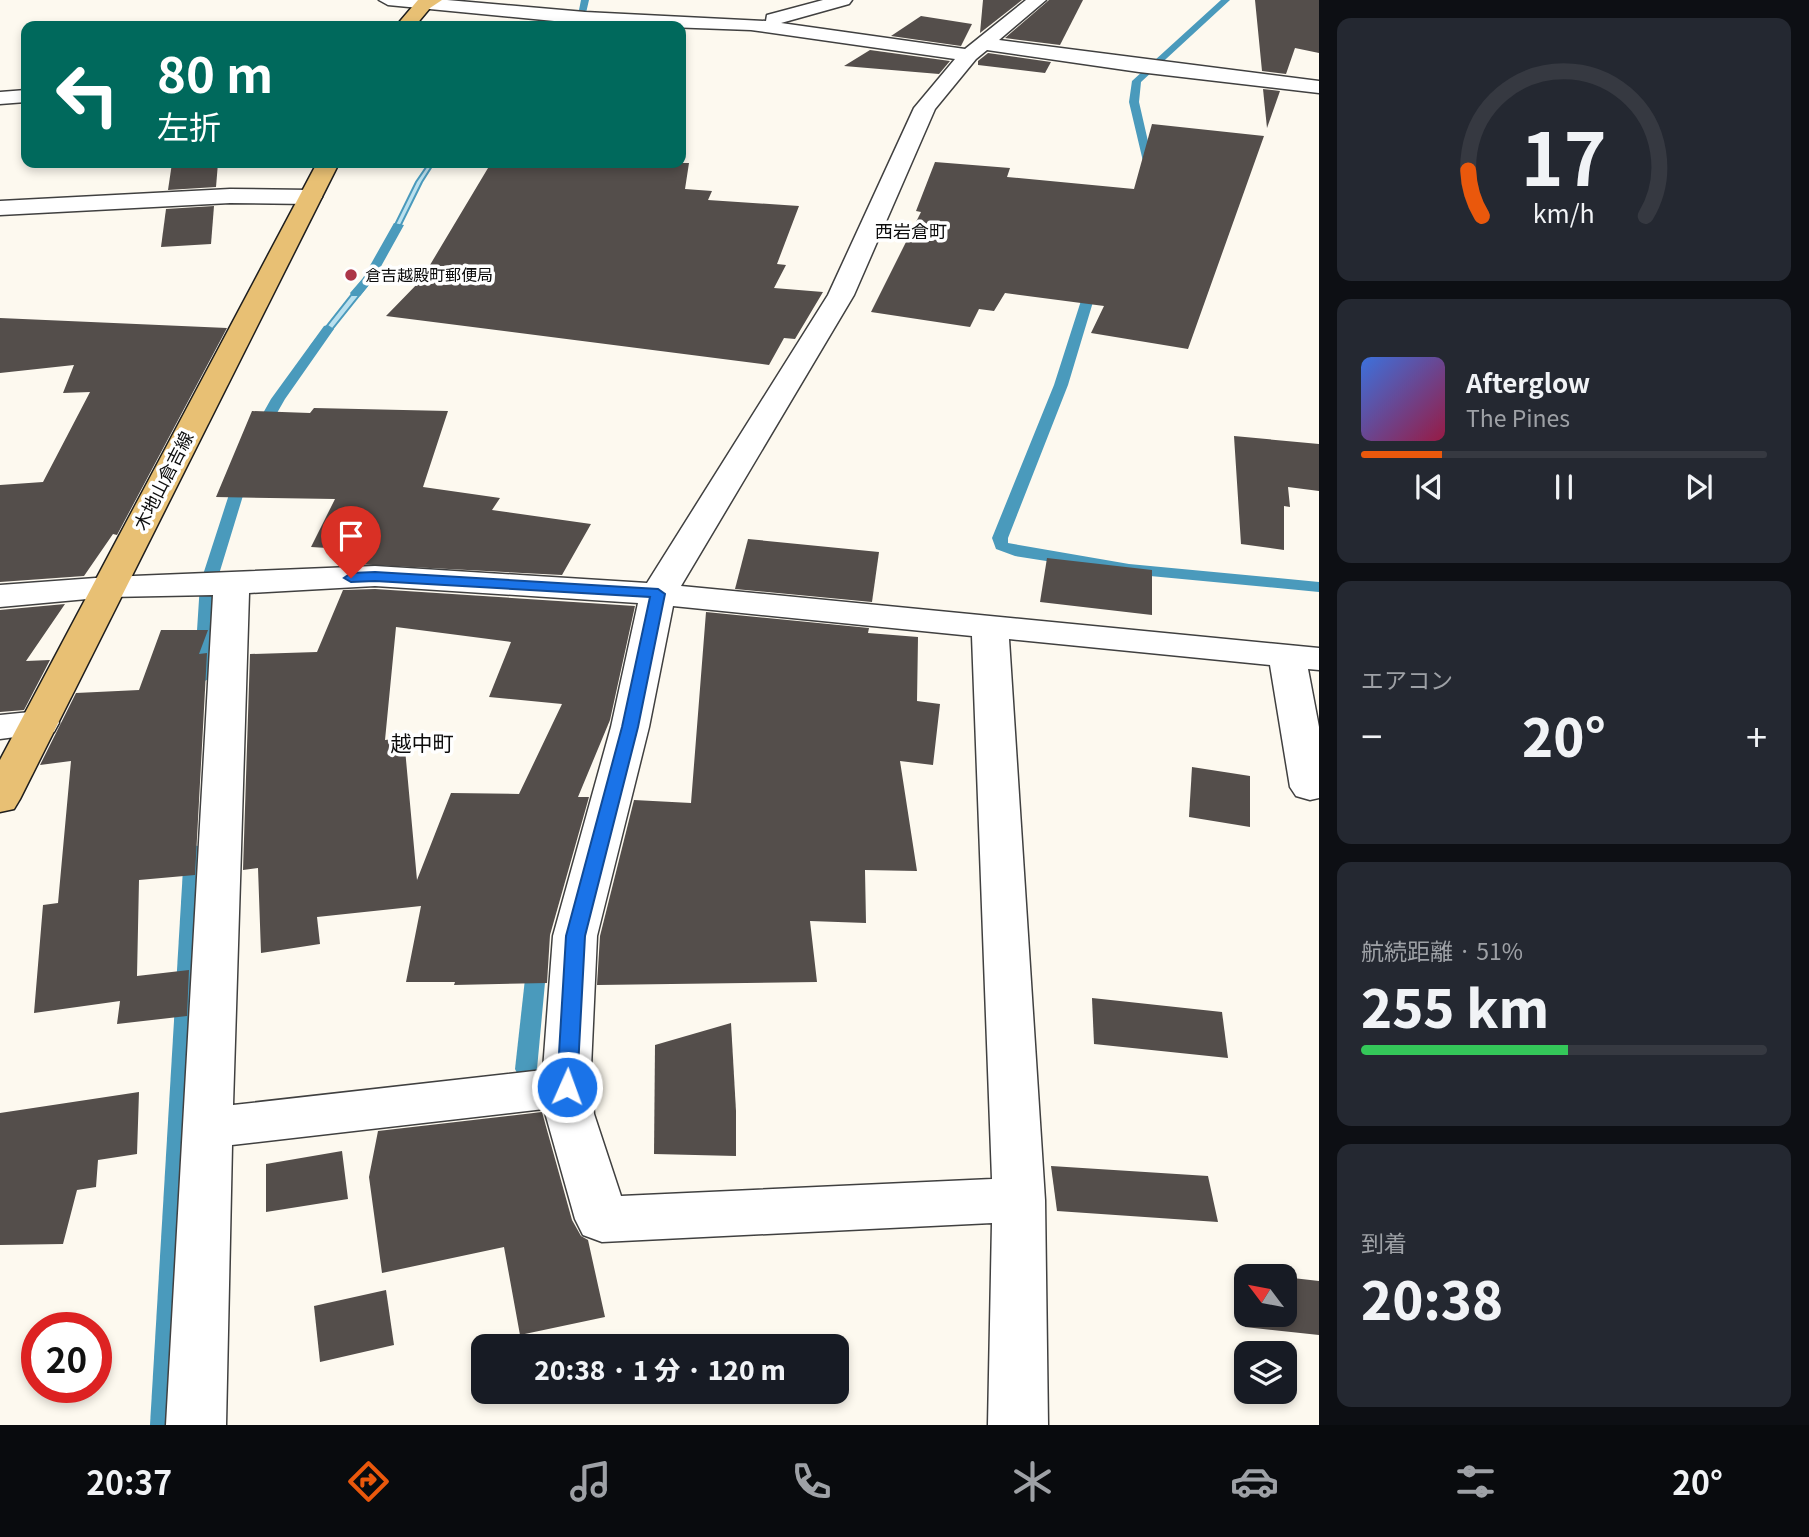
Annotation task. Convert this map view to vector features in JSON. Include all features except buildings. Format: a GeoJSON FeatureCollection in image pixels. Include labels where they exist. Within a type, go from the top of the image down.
{"type":"FeatureCollection","features":[{"type":"Feature","properties":{"kind":"main road"},"geometry":{"type":"LineString","coordinates":[[410,21],[429,2]]}},
{"type":"Feature","properties":{"kind":"main road","name":"木地山倉吉線"},"geometry":{"type":"LineString","coordinates":[[0,799],[325,168]]}},
{"type":"Feature","properties":{"kind":"street"},"geometry":{"type":"LineString","coordinates":[[388,0],[585,18],[668,21]]}},
{"type":"Feature","properties":{"kind":"street"},"geometry":{"type":"LineString","coordinates":[[751,24],[795,15],[844,0]]}},
{"type":"Feature","properties":{"kind":"street"},"geometry":{"type":"LineString","coordinates":[[1019,1200],[602,1219],[569,1114],[567,1077],[575,936],[630,727],[658,594],[841,295],[925,108],[977,49],[1037,0]]}},
{"type":"Feature","properties":{"kind":"street"},"geometry":{"type":"LineString","coordinates":[[686,22],[751,24],[1319,87]]}},
{"type":"Feature","properties":{"kind":"street"},"geometry":{"type":"LineString","coordinates":[[0,98],[21,96]]}},
{"type":"Feature","properties":{"kind":"street"},"geometry":{"type":"LineString","coordinates":[[0,208],[230,196],[310,197]]}},
{"type":"Feature","properties":{"kind":"street"},"geometry":{"type":"LineString","coordinates":[[0,596],[109,587],[375,576],[658,594],[1303,657],[1310,787]]}},
{"type":"Feature","properties":{"kind":"street"},"geometry":{"type":"LineString","coordinates":[[196,1425],[231,584]]}},
{"type":"Feature","properties":{"kind":"street"},"geometry":{"type":"LineString","coordinates":[[990,627],[1019,1200],[1018,1425]]}},
{"type":"Feature","properties":{"kind":"street"},"geometry":{"type":"LineString","coordinates":[[0,727],[40,723]]}},
{"type":"Feature","properties":{"kind":"street"},"geometry":{"type":"LineString","coordinates":[[207,1128],[567,1077]]}},
{"type":"Feature","properties":{"kind":"water"},"geometry":{"type":"Polygon","coordinates":[[[426,168],[431,168],[391,245],[385,245],[426,168]]]}},
{"type":"Feature","properties":{"kind":"water"},"geometry":{"type":"Polygon","coordinates":[[[367,275],[374,277],[318,347],[311,346],[367,275]]]}},
{"type":"Feature","properties":{"kind":"waterway"},"geometry":{"type":"LineString","coordinates":[[567,21],[583,11],[585,0]]}},
{"type":"Feature","properties":{"kind":"waterway"},"geometry":{"type":"LineString","coordinates":[[1150,172],[1134,102],[1137,81],[1226,0]]}},
{"type":"Feature","properties":{"kind":"waterway"},"geometry":{"type":"LineString","coordinates":[[356,293],[368,279],[398,225]]}},
{"type":"Feature","properties":{"kind":"waterway"},"geometry":{"type":"LineString","coordinates":[[1093,282],[1061,385],[1000,538],[1001,546],[1015,551],[1129,569],[1319,587]]}},
{"type":"Feature","properties":{"kind":"waterway"},"geometry":{"type":"LineString","coordinates":[[260,431],[278,399],[328,329]]}},
{"type":"Feature","properties":{"kind":"waterway"},"geometry":{"type":"LineString","coordinates":[[203,677],[208,584],[242,476]]}},
{"type":"Feature","properties":{"kind":"waterway"},"geometry":{"type":"LineString","coordinates":[[163,1425],[194,852]]}},
{"type":"Feature","properties":{"kind":"waterway"},"geometry":{"type":"LineString","coordinates":[[526,1069],[537,961]]}},
{"type":"Feature","properties":{"kind":"place","name":"倉吉越殿町郵便局"},"geometry":{"type":"Point","coordinates":[351,275]}},
{"type":"Feature","properties":{"kind":"district","name":"西岩倉町"},"geometry":{"type":"Point","coordinates":[911,232]}},
{"type":"Feature","properties":{"kind":"district","name":"越中町"},"geometry":{"type":"Point","coordinates":[422,744]}},
{"type":"Feature","properties":{"kind":"route"},"geometry":{"type":"LineString","coordinates":[[351,578],[375,576],[658,594],[630,727],[575,936],[567,1087]]}}]}
